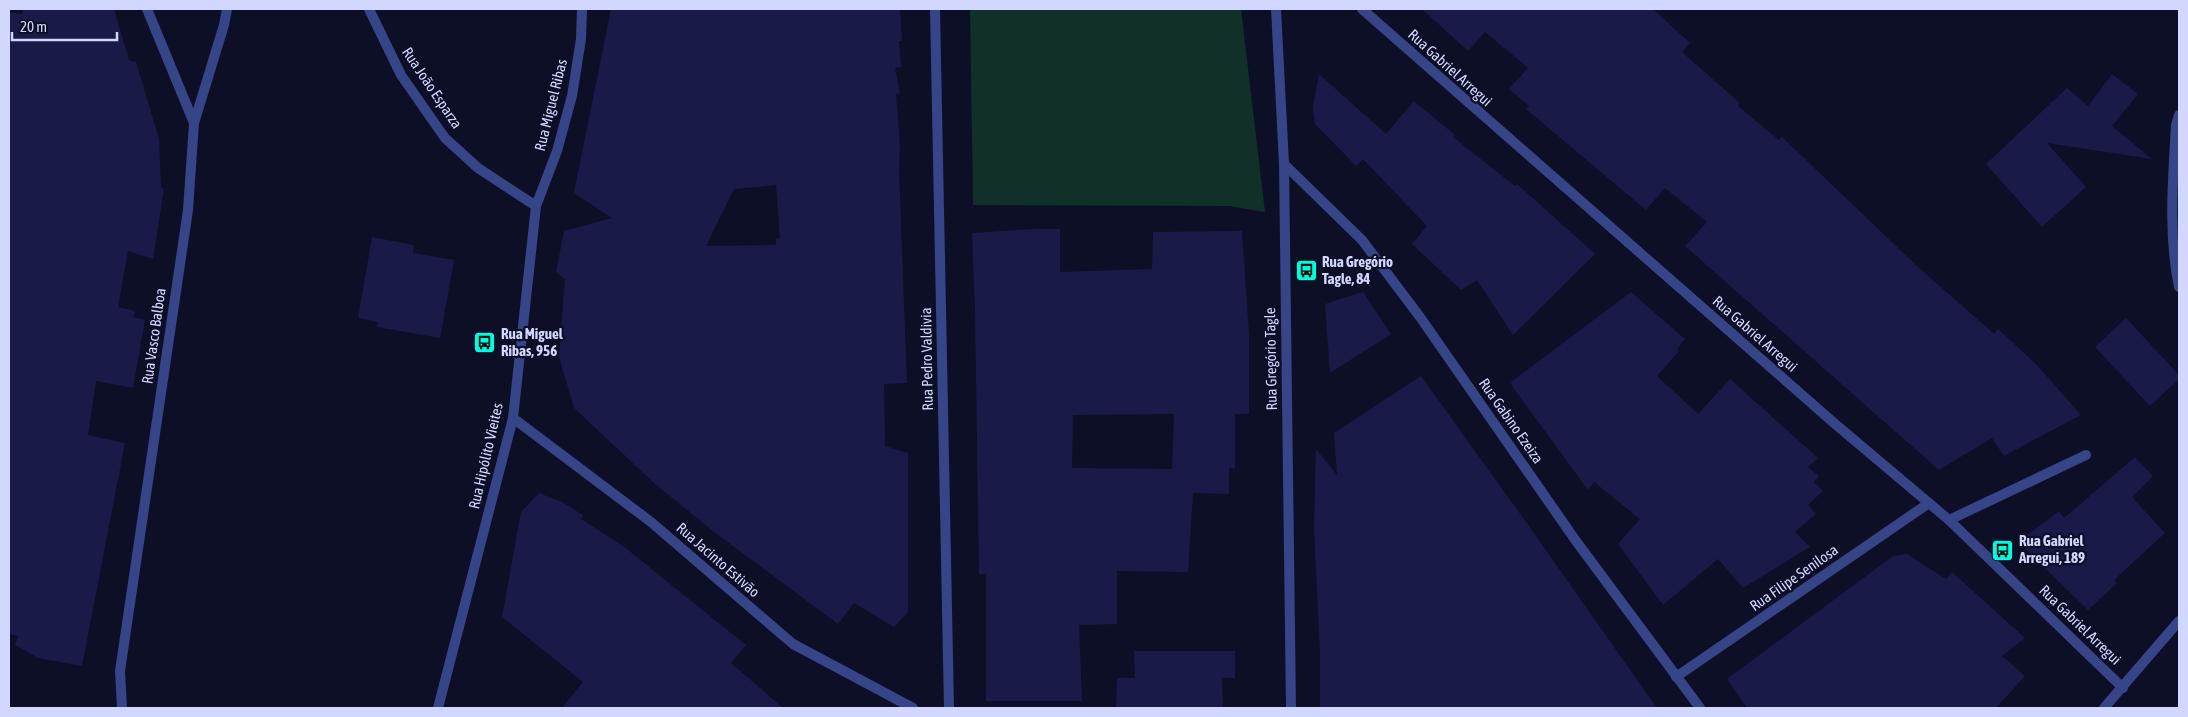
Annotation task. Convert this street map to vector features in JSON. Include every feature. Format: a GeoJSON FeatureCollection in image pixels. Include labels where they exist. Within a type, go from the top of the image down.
{"type":"FeatureCollection","features":[{"type":"Feature","properties":{"kind":"street"},"geometry":{"type":"LineString","coordinates":[[147,9],[194,122]]}},
{"type":"Feature","properties":{"kind":"street","name":"Rua Vasco Balboa"},"geometry":{"type":"LineString","coordinates":[[122,708],[120,671],[188,210],[194,122],[228,9]]}},
{"type":"Feature","properties":{"kind":"street","name":"Rua João Esparza"},"geometry":{"type":"LineString","coordinates":[[369,9],[402,75],[445,138],[478,168],[536,206]]}},
{"type":"Feature","properties":{"kind":"street","name":"Rua Miguel Ribas"},"geometry":{"type":"LineString","coordinates":[[536,206],[557,151],[572,96],[582,39],[582,9]]}},
{"type":"Feature","properties":{"kind":"street","name":"Rua Pedro Valdivia"},"geometry":{"type":"LineString","coordinates":[[935,9],[949,708]]}},
{"type":"Feature","properties":{"kind":"street","name":"Rua Gregório Tagle"},"geometry":{"type":"LineString","coordinates":[[1276,9],[1284,164],[1291,708]]}},
{"type":"Feature","properties":{"kind":"street","name":"Rua Gabriel Arregui"},"geometry":{"type":"LineString","coordinates":[[1362,9],[1476,111],[1950,520],[2123,688]]}},
{"type":"Feature","properties":{"kind":"street"},"geometry":{"type":"LineString","coordinates":[[2179,116],[2176,124],[2173,190],[2174,260],[2179,287]]}},
{"type":"Feature","properties":{"kind":"street","name":"Rua Gabino Ezeiza"},"geometry":{"type":"LineString","coordinates":[[1284,164],[1362,240],[1420,318],[1576,542],[1700,708]]}},
{"type":"Feature","properties":{"kind":"street","name":"Rua Hipólito Vieites"},"geometry":{"type":"LineString","coordinates":[[438,708],[513,418],[536,206]]}},
{"type":"Feature","properties":{"kind":"street","name":"Rua Jacinto Estivão"},"geometry":{"type":"LineString","coordinates":[[513,418],[651,522],[793,644],[913,708]]}},
{"type":"Feature","properties":{"kind":"street"},"geometry":{"type":"LineString","coordinates":[[1950,520],[2086,455]]}},
{"type":"Feature","properties":{"kind":"street","name":"Rua Filipe Senilosa"},"geometry":{"type":"LineString","coordinates":[[1676,677],[1929,503]]}},
{"type":"Feature","properties":{"kind":"street"},"geometry":{"type":"LineString","coordinates":[[2104,708],[2179,621]]}},
{"type":"Feature","properties":{"kind":"green space"},"geometry":{"type":"Polygon","coordinates":[[[970,9],[1241,9],[1265,212],[1229,206],[973,205],[970,9]]]}},
{"type":"Feature","properties":{"kind":"building"},"geometry":{"type":"Polygon","coordinates":[[[24,9],[114,9],[129,60],[136,62],[159,139],[161,188],[164,189],[153,259],[128,251],[118,307],[135,311],[133,317],[145,320],[133,388],[96,381],[88,435],[125,443],[82,666],[38,658],[15,645],[18,636],[9,634],[9,12],[22,14],[24,9]]]}},
{"type":"Feature","properties":{"kind":"building"},"geometry":{"type":"Polygon","coordinates":[[[611,9],[900,9],[902,41],[899,41],[901,67],[895,68],[900,93],[896,94],[900,145],[899,171],[907,383],[884,384],[885,446],[908,453],[908,612],[894,627],[854,603],[838,624],[714,532],[653,482],[574,408],[559,357],[565,279],[556,272],[564,231],[612,218],[574,193],[611,9]],[[776,185],[734,189],[706,246],[776,245],[776,239],[780,238],[776,185]]]}},
{"type":"Feature","properties":{"kind":"building"},"geometry":{"type":"Polygon","coordinates":[[[1422,9],[1653,9],[1690,43],[1682,52],[1740,103],[1738,106],[1779,140],[1782,137],[1917,266],[1994,334],[1998,329],[2036,364],[2081,415],[2004,456],[1992,438],[1939,470],[1685,246],[1707,222],[1665,188],[1646,210],[1526,109],[1529,106],[1509,89],[1528,68],[1485,32],[1468,51],[1422,9]]]}},
{"type":"Feature","properties":{"kind":"building"},"geometry":{"type":"Polygon","coordinates":[[[1319,74],[1386,134],[1414,101],[1455,135],[1453,137],[1515,186],[1517,184],[1595,254],[1513,335],[1477,280],[1461,290],[1412,244],[1427,226],[1363,159],[1356,166],[1315,124],[1313,107],[1319,74]]]}},
{"type":"Feature","properties":{"kind":"building"},"geometry":{"type":"Polygon","coordinates":[[[2112,74],[2138,94],[2112,126],[2152,159],[2047,143],[2086,187],[2042,227],[1986,164],[2067,88],[2088,106],[2112,74]]]}},
{"type":"Feature","properties":{"kind":"building"},"geometry":{"type":"Polygon","coordinates":[[[1060,229],[1060,272],[1152,269],[1153,232],[1242,231],[1249,334],[1249,414],[1235,414],[1235,468],[1229,468],[1229,494],[1193,493],[1188,572],[1117,571],[1117,624],[1079,625],[1082,701],[986,701],[986,574],[979,574],[972,233],[1060,229]],[[1174,414],[1073,415],[1072,468],[1172,469],[1174,414]]]}},
{"type":"Feature","properties":{"kind":"building"},"geometry":{"type":"Polygon","coordinates":[[[372,237],[414,245],[413,253],[454,260],[440,338],[377,327],[378,322],[358,318],[372,237]]]}},
{"type":"Feature","properties":{"kind":"building"},"geometry":{"type":"Polygon","coordinates":[[[1363,292],[1391,334],[1330,373],[1325,304],[1363,292]]]}},
{"type":"Feature","properties":{"kind":"building"},"geometry":{"type":"Polygon","coordinates":[[[1631,292],[1685,339],[1677,349],[1679,351],[1657,376],[1698,414],[1730,379],[1818,458],[1808,467],[1819,476],[1814,482],[1823,491],[1808,505],[1816,514],[1795,532],[1810,547],[1743,588],[1718,559],[1663,605],[1618,544],[1640,519],[1594,482],[1588,490],[1512,386],[1511,382],[1631,292]]]}},
{"type":"Feature","properties":{"kind":"building"},"geometry":{"type":"Polygon","coordinates":[[[2126,318],[2179,375],[2179,379],[2150,406],[2095,347],[2126,318]]]}},
{"type":"Feature","properties":{"kind":"building"},"geometry":{"type":"Polygon","coordinates":[[[1421,376],[1657,708],[1320,708],[1320,653],[1314,528],[1316,449],[1337,475],[1334,433],[1421,376]]]}},
{"type":"Feature","properties":{"kind":"building"},"geometry":{"type":"Polygon","coordinates":[[[2135,457],[2153,476],[2132,497],[2165,533],[2114,580],[2117,583],[2088,610],[2018,542],[2059,511],[2064,518],[2135,457]]]}},
{"type":"Feature","properties":{"kind":"building"},"geometry":{"type":"Polygon","coordinates":[[[539,493],[562,502],[583,515],[581,519],[623,546],[746,645],[731,663],[783,708],[562,708],[583,682],[502,617],[521,512],[539,493]]]}},
{"type":"Feature","properties":{"kind":"building"},"geometry":{"type":"Polygon","coordinates":[[[1907,554],[1946,579],[1952,572],[2025,638],[2002,656],[2025,676],[1996,708],[1747,708],[1727,679],[1893,556],[1907,554]]]}},
{"type":"Feature","properties":{"kind":"building"},"geometry":{"type":"Polygon","coordinates":[[[1134,651],[1235,651],[1235,678],[1222,678],[1223,708],[1116,708],[1117,678],[1135,678],[1134,651]]]}},
{"type":"Feature","properties":{"kind":"place","name":"Rua Gregório Tagle, 84"},"geometry":{"type":"Point","coordinates":[1306,271]}},
{"type":"Feature","properties":{"kind":"place","name":"Rua Miguel Ribas, 956"},"geometry":{"type":"Point","coordinates":[485,343]}},
{"type":"Feature","properties":{"kind":"place","name":"Rua Gabriel Arregui, 189"},"geometry":{"type":"Point","coordinates":[2003,550]}}]}
